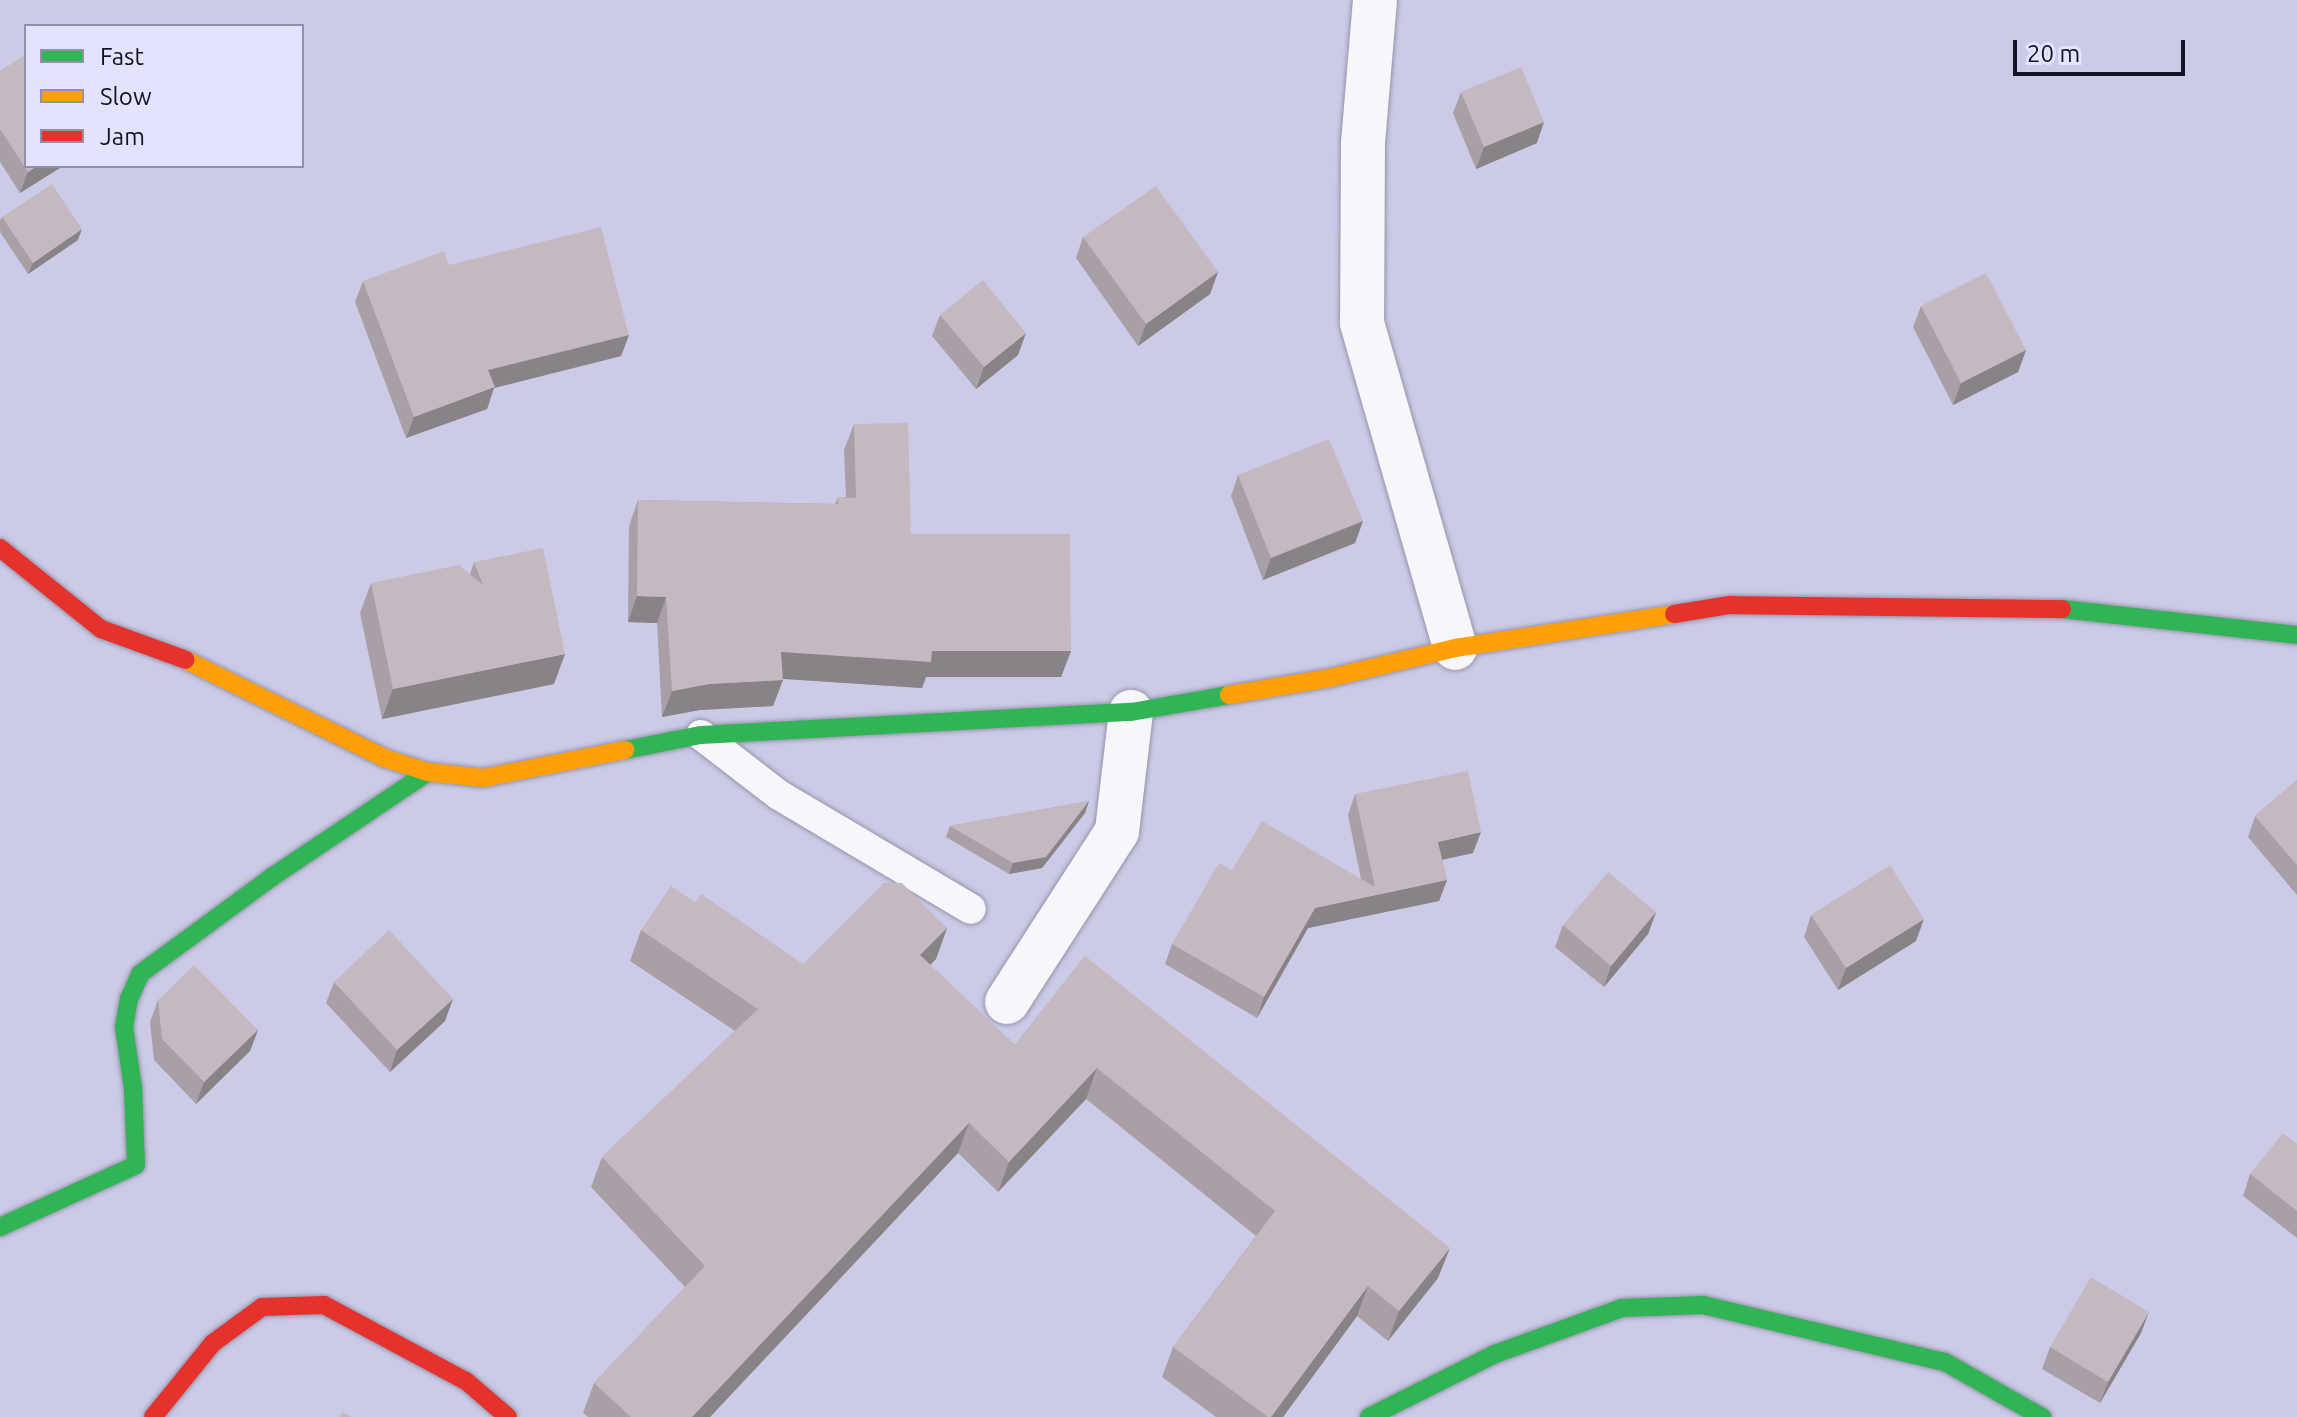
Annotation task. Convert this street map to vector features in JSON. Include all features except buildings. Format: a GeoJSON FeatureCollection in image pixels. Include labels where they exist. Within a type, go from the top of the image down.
{"type":"FeatureCollection","features":[{"type":"Feature","properties":{"kind":"main road"},"geometry":{"type":"LineString","coordinates":[[0,548],[101,629],[202,666],[384,758],[428,772],[483,778],[701,735],[1131,712],[1325,679],[1455,648],[1730,605],[2060,609],[2297,635]]}},
{"type":"Feature","properties":{"kind":"main road"},"geometry":{"type":"LineString","coordinates":[[0,1227],[136,1165],[133,1088],[124,1027],[129,999],[140,974],[272,877],[428,772]]}},
{"type":"Feature","properties":{"kind":"main road"},"geometry":{"type":"LineString","coordinates":[[153,1417],[213,1343],[262,1307],[324,1305],[466,1381],[508,1417]]}},
{"type":"Feature","properties":{"kind":"main road"},"geometry":{"type":"LineString","coordinates":[[1369,1417],[1495,1354],[1622,1308],[1703,1305],[1945,1362],[2042,1417]]}},
{"type":"Feature","properties":{"kind":"street"},"geometry":{"type":"LineString","coordinates":[[1375,0],[1363,143],[1362,323],[1455,648]]}},
{"type":"Feature","properties":{"kind":"street"},"geometry":{"type":"LineString","coordinates":[[1007,1002],[1117,831],[1131,712]]}},
{"type":"Feature","properties":{"kind":"lane"},"geometry":{"type":"LineString","coordinates":[[701,735],[779,795],[971,909]]}},
{"type":"Feature","properties":{"kind":"traffic: fast"},"geometry":{"type":"LineString","coordinates":[[2062,609],[2297,635]]}},
{"type":"Feature","properties":{"kind":"traffic: fast"},"geometry":{"type":"LineString","coordinates":[[625,750],[701,735],[1131,712],[1229,695]]}},
{"type":"Feature","properties":{"kind":"traffic: fast"},"geometry":{"type":"LineString","coordinates":[[0,1227],[136,1165],[133,1088],[124,1027],[129,999],[140,974],[272,877],[428,772]]}},
{"type":"Feature","properties":{"kind":"traffic: fast"},"geometry":{"type":"LineString","coordinates":[[1369,1417],[1495,1354],[1622,1308],[1703,1305],[1945,1362],[2042,1417]]}},
{"type":"Feature","properties":{"kind":"traffic: slow"},"geometry":{"type":"LineString","coordinates":[[1229,695],[1325,679],[1455,648],[1674,614]]}},
{"type":"Feature","properties":{"kind":"traffic: slow"},"geometry":{"type":"LineString","coordinates":[[186,660],[384,758],[428,772],[483,778],[625,750]]}},
{"type":"Feature","properties":{"kind":"traffic: jam"},"geometry":{"type":"LineString","coordinates":[[0,548],[101,629],[186,660]]}},
{"type":"Feature","properties":{"kind":"traffic: jam"},"geometry":{"type":"LineString","coordinates":[[1674,614],[1730,605],[2062,609]]}},
{"type":"Feature","properties":{"kind":"traffic: jam"},"geometry":{"type":"LineString","coordinates":[[153,1417],[213,1343],[262,1307],[324,1305],[466,1381],[508,1417]]}}]}
